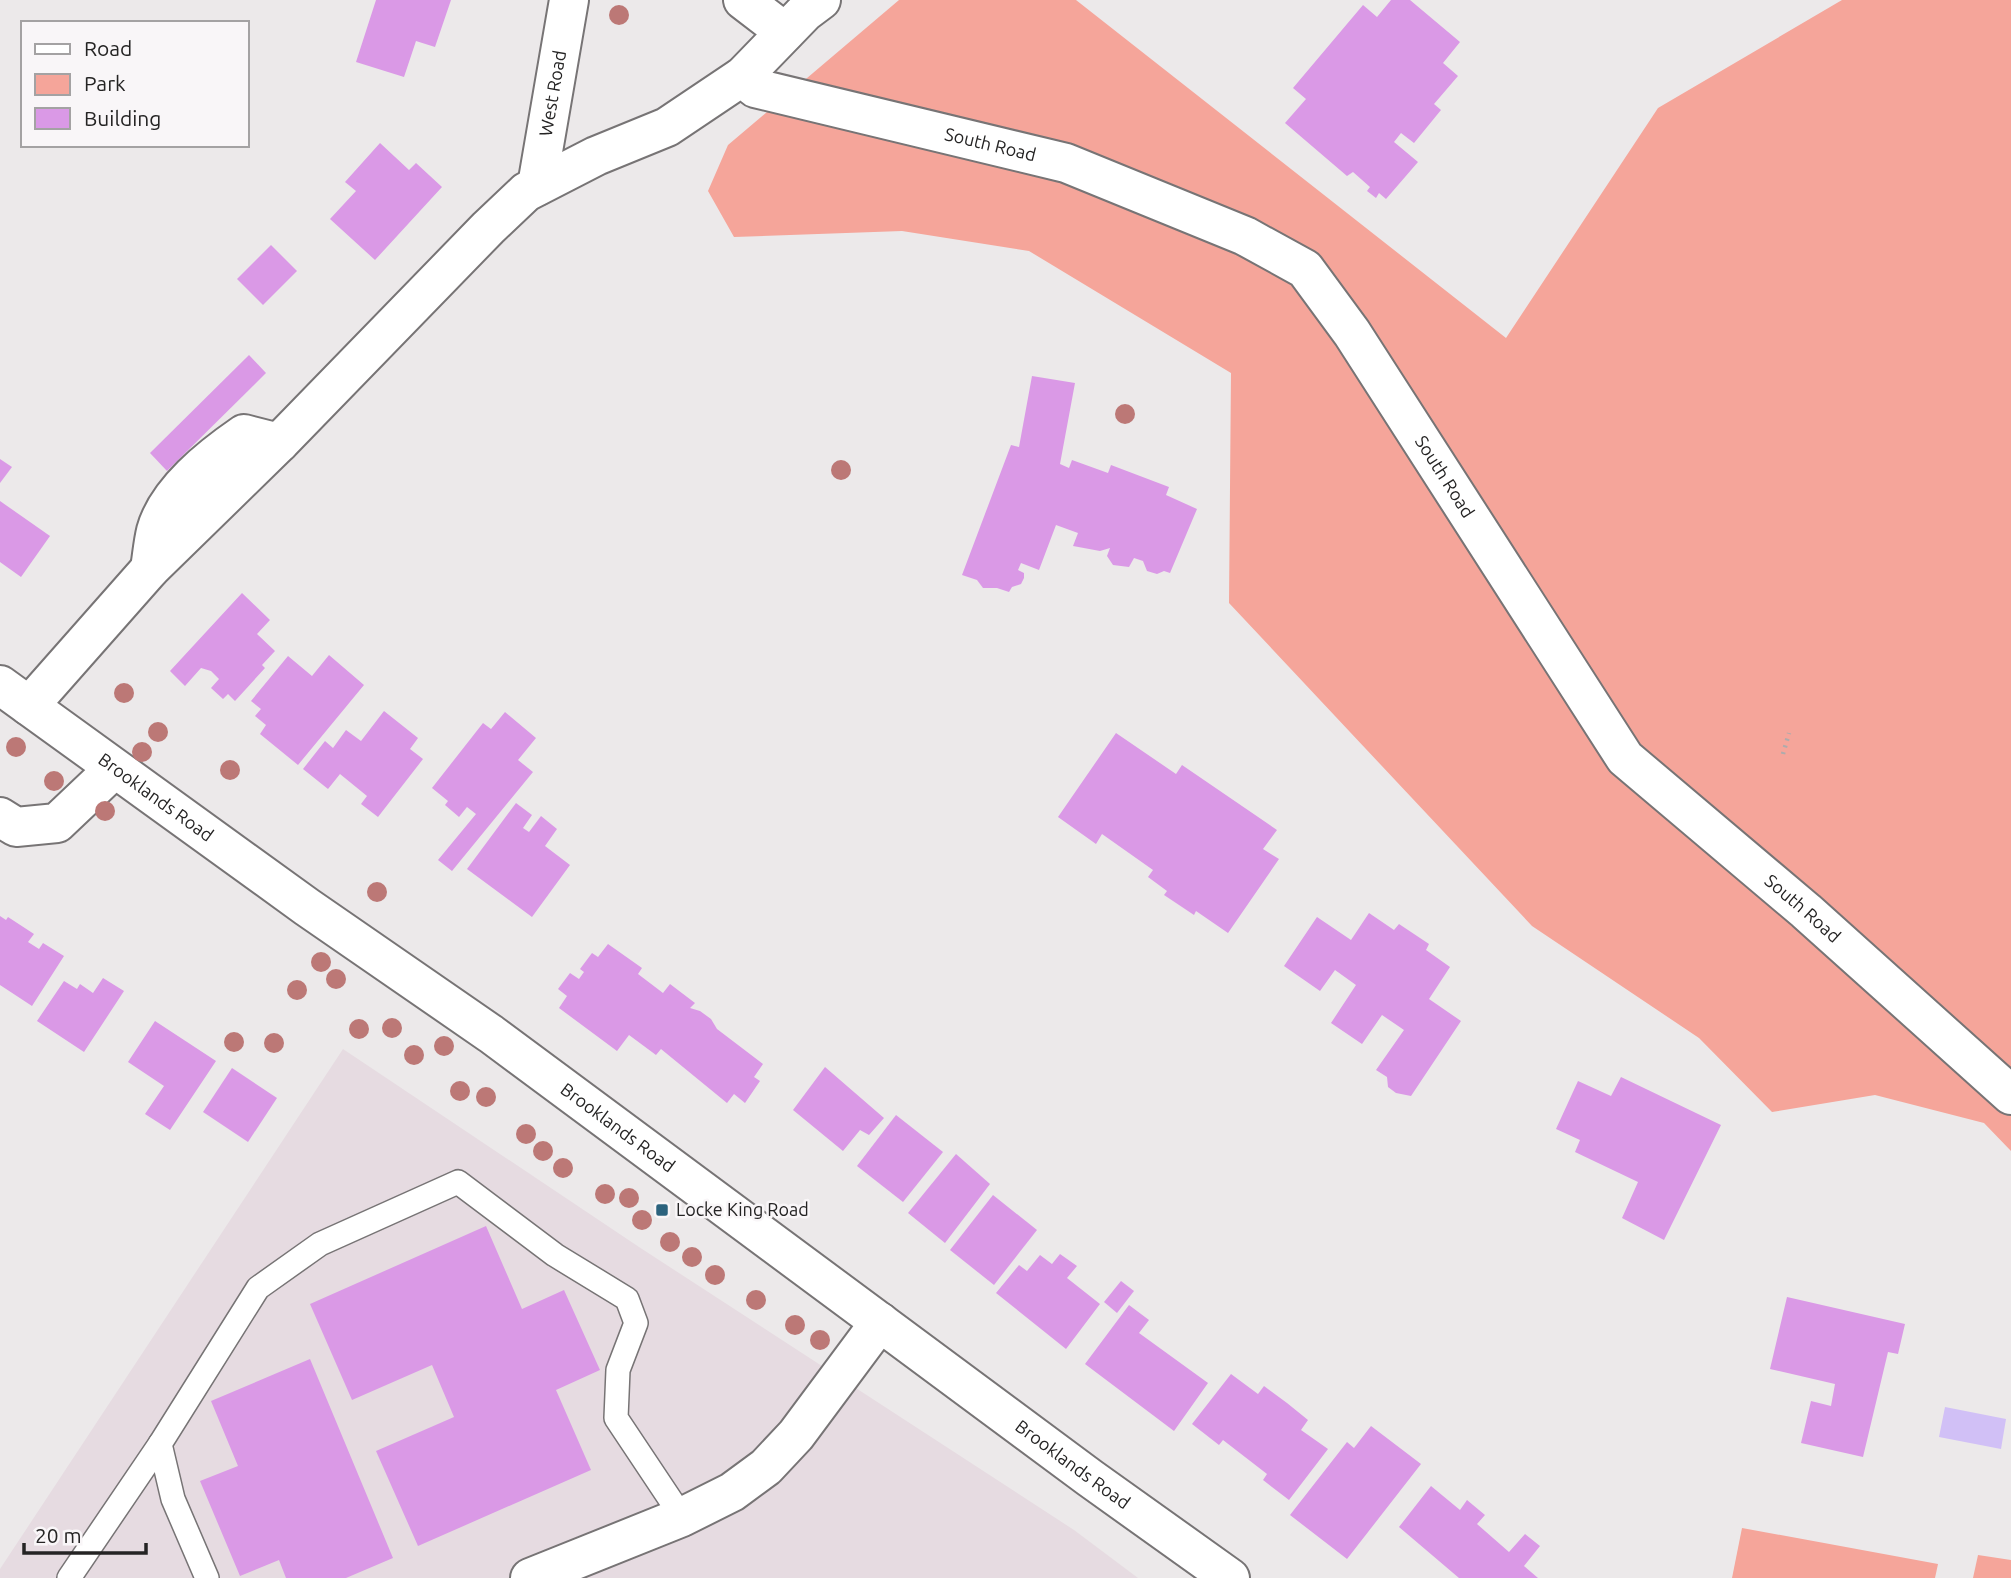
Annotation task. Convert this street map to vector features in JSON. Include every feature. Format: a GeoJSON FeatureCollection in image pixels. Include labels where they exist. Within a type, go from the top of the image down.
{"type":"FeatureCollection","features":[{"type":"Feature","properties":{"kind":"street","name":"West Road"},"geometry":{"type":"LineString","coordinates":[[537,186],[569,0]]}},
{"type":"Feature","properties":{"kind":"street"},"geometry":{"type":"LineString","coordinates":[[743,0],[785,32]]}},
{"type":"Feature","properties":{"kind":"street"},"geometry":{"type":"LineString","coordinates":[[14,696],[279,443],[526,192],[596,156],[667,127],[743,76],[805,12],[821,0]]}},
{"type":"Feature","properties":{"kind":"street","name":"South Road"},"geometry":{"type":"LineString","coordinates":[[743,76],[755,88],[1066,163],[1245,236],[1305,269],[1352,333],[1625,758],[1806,911],[2011,1095]]}},
{"type":"Feature","properties":{"kind":"street","name":"Brooklands Road"},"geometry":{"type":"LineString","coordinates":[[14,696],[491,1034],[1090,1478],[1230,1578]]}},
{"type":"Feature","properties":{"kind":"street"},"geometry":{"type":"LineString","coordinates":[[0,817],[16,827],[57,823],[114,769]]}},
{"type":"Feature","properties":{"kind":"street"},"geometry":{"type":"LineString","coordinates":[[530,1578],[682,1517],[732,1492],[766,1467],[796,1436],[880,1322]]}},
{"type":"Feature","properties":{"kind":"lane"},"geometry":{"type":"LineString","coordinates":[[69,1578],[160,1444],[257,1288],[320,1244],[458,1182],[555,1255],[627,1299],[636,1324],[618,1370],[615,1418],[682,1517]]}},
{"type":"Feature","properties":{"kind":"lane"},"geometry":{"type":"LineString","coordinates":[[160,1444],[173,1499],[207,1578]]}},
{"type":"Feature","properties":{"kind":"path"},"geometry":{"type":"LineString","coordinates":[[1783,754],[1789,733]]}},
{"type":"Feature","properties":{"kind":"shaded area"},"geometry":{"type":"Polygon","coordinates":[[[343,1049],[639,1247],[1074,1530],[1138,1578],[0,1578],[0,1569],[343,1049]]]}},
{"type":"Feature","properties":{"kind":"shaded area"},"geometry":{"type":"Polygon","coordinates":[[[1945,1407],[2006,1419],[2001,1449],[1939,1437],[1945,1407]]]}},
{"type":"Feature","properties":{"kind":"green space"},"geometry":{"type":"Polygon","coordinates":[[[899,0],[1076,0],[1506,338],[1658,108],[1842,0],[2011,0],[2011,1151],[1984,1123],[1875,1095],[1772,1112],[1699,1038],[1532,926],[1229,603],[1231,373],[1029,251],[902,231],[734,237],[708,191],[728,145],[899,0]]]}},
{"type":"Feature","properties":{"kind":"green space"},"geometry":{"type":"Polygon","coordinates":[[[1742,1528],[1938,1564],[1935,1578],[1732,1578],[1742,1528]]]}},
{"type":"Feature","properties":{"kind":"green space"},"geometry":{"type":"Polygon","coordinates":[[[1978,1555],[2011,1560],[2011,1578],[1973,1578],[1978,1555]]]}},
{"type":"Feature","properties":{"kind":"building"},"geometry":{"type":"Polygon","coordinates":[[[376,0],[451,0],[435,47],[416,41],[404,77],[356,62],[376,0]]]}},
{"type":"Feature","properties":{"kind":"building"},"geometry":{"type":"Polygon","coordinates":[[[1391,0],[1410,0],[1460,42],[1443,63],[1458,76],[1434,104],[1441,110],[1414,143],[1401,133],[1394,142],[1418,162],[1386,199],[1379,193],[1376,198],[1367,191],[1370,187],[1353,172],[1347,176],[1285,123],[1306,99],[1293,88],[1363,5],[1377,17],[1391,0]]]}},
{"type":"Feature","properties":{"kind":"building"},"geometry":{"type":"Polygon","coordinates":[[[380,143],[409,170],[416,163],[442,187],[375,260],[330,219],[356,191],[345,182],[380,143]]]}},
{"type":"Feature","properties":{"kind":"building"},"geometry":{"type":"Polygon","coordinates":[[[271,245],[297,271],[263,305],[237,279],[271,245]]]}},
{"type":"Feature","properties":{"kind":"building"},"geometry":{"type":"Polygon","coordinates":[[[249,355],[266,373],[167,471],[150,453],[249,355]]]}},
{"type":"Feature","properties":{"kind":"building"},"geometry":{"type":"Polygon","coordinates":[[[1032,376],[1075,383],[1060,464],[1069,468],[1072,460],[1108,473],[1111,465],[1169,487],[1166,495],[1197,509],[1170,573],[1164,571],[1157,574],[1147,571],[1143,561],[1134,558],[1129,567],[1113,565],[1107,556],[1110,548],[1100,551],[1073,546],[1078,533],[1056,525],[1039,570],[1021,563],[1018,570],[1024,573],[1024,578],[1021,584],[1012,587],[1009,592],[997,588],[983,588],[977,580],[962,575],[1011,445],[1019,447],[1032,376]]]}},
{"type":"Feature","properties":{"kind":"building"},"geometry":{"type":"Polygon","coordinates":[[[0,459],[12,467],[0,483],[0,459]]]}},
{"type":"Feature","properties":{"kind":"building"},"geometry":{"type":"Polygon","coordinates":[[[0,501],[50,536],[21,577],[0,562],[0,501]]]}},
{"type":"Feature","properties":{"kind":"building"},"geometry":{"type":"Polygon","coordinates":[[[242,593],[270,620],[257,634],[275,651],[262,665],[265,668],[235,701],[228,694],[223,699],[211,688],[219,679],[211,671],[201,668],[185,686],[170,671],[242,593]]]}},
{"type":"Feature","properties":{"kind":"building"},"geometry":{"type":"Polygon","coordinates":[[[329,655],[364,685],[298,765],[260,734],[266,725],[255,716],[261,709],[251,701],[288,656],[312,676],[329,655]]]}},
{"type":"Feature","properties":{"kind":"building"},"geometry":{"type":"Polygon","coordinates":[[[384,711],[418,738],[410,749],[423,759],[378,817],[361,804],[367,796],[340,774],[328,789],[303,769],[325,741],[333,748],[346,730],[361,741],[384,711]]]}},
{"type":"Feature","properties":{"kind":"building"},"geometry":{"type":"Polygon","coordinates":[[[505,712],[536,738],[518,760],[533,772],[452,871],[438,860],[476,814],[467,807],[459,817],[445,805],[448,801],[432,788],[483,723],[491,729],[505,712]]]}},
{"type":"Feature","properties":{"kind":"building"},"geometry":{"type":"Polygon","coordinates":[[[1116,733],[1176,774],[1182,765],[1277,830],[1263,849],[1279,859],[1228,933],[1196,911],[1194,915],[1164,895],[1167,891],[1148,877],[1153,870],[1102,834],[1096,844],[1058,817],[1116,733]]]}},
{"type":"Feature","properties":{"kind":"building"},"geometry":{"type":"Polygon","coordinates":[[[516,803],[532,815],[523,828],[529,832],[541,816],[557,829],[545,846],[570,865],[532,917],[467,869],[516,803]]]}},
{"type":"Feature","properties":{"kind":"building"},"geometry":{"type":"Polygon","coordinates":[[[1369,913],[1394,930],[1399,924],[1429,944],[1426,950],[1450,967],[1429,999],[1461,1021],[1411,1096],[1396,1093],[1388,1087],[1387,1077],[1376,1070],[1404,1030],[1382,1015],[1362,1044],[1331,1023],[1356,985],[1335,970],[1320,991],[1284,966],[1317,917],[1351,940],[1369,913]]]}},
{"type":"Feature","properties":{"kind":"building"},"geometry":{"type":"Polygon","coordinates":[[[0,916],[6,920],[8,917],[34,934],[28,942],[39,949],[43,943],[64,956],[32,1006],[0,985],[0,916]]]}},
{"type":"Feature","properties":{"kind":"building"},"geometry":{"type":"Polygon","coordinates":[[[608,944],[642,968],[638,974],[663,993],[670,984],[695,1003],[690,1008],[711,1019],[717,1029],[763,1064],[754,1077],[760,1081],[745,1103],[734,1094],[727,1103],[661,1049],[656,1055],[629,1035],[617,1051],[559,1008],[567,996],[558,989],[570,973],[579,979],[584,972],[580,969],[592,953],[598,957],[608,944]]]}},
{"type":"Feature","properties":{"kind":"building"},"geometry":{"type":"Polygon","coordinates":[[[103,978],[124,991],[84,1052],[37,1021],[64,981],[77,989],[80,984],[93,993],[103,978]]]}},
{"type":"Feature","properties":{"kind":"building"},"geometry":{"type":"Polygon","coordinates":[[[155,1021],[216,1061],[170,1130],[145,1114],[164,1086],[128,1062],[155,1021]]]}},
{"type":"Feature","properties":{"kind":"building"},"geometry":{"type":"Polygon","coordinates":[[[825,1067],[884,1118],[869,1135],[860,1130],[843,1151],[793,1110],[825,1067]]]}},
{"type":"Feature","properties":{"kind":"building"},"geometry":{"type":"Polygon","coordinates":[[[232,1068],[277,1098],[248,1142],[203,1112],[232,1068]]]}},
{"type":"Feature","properties":{"kind":"building"},"geometry":{"type":"Polygon","coordinates":[[[1621,1077],[1721,1125],[1664,1240],[1622,1218],[1638,1182],[1575,1152],[1580,1140],[1556,1129],[1578,1081],[1611,1096],[1621,1077]]]}},
{"type":"Feature","properties":{"kind":"building"},"geometry":{"type":"Polygon","coordinates":[[[896,1115],[943,1152],[903,1202],[857,1166],[896,1115]]]}},
{"type":"Feature","properties":{"kind":"building"},"geometry":{"type":"Polygon","coordinates":[[[956,1154],[990,1184],[945,1243],[908,1213],[956,1154]]]}},
{"type":"Feature","properties":{"kind":"building"},"geometry":{"type":"Polygon","coordinates":[[[993,1195],[1037,1230],[994,1285],[950,1250],[993,1195]]]}},
{"type":"Feature","properties":{"kind":"building"},"geometry":{"type":"Polygon","coordinates":[[[486,1226],[522,1309],[564,1290],[600,1370],[556,1390],[591,1470],[418,1546],[376,1451],[454,1417],[432,1365],[352,1400],[310,1304],[486,1226]]]}},
{"type":"Feature","properties":{"kind":"building"},"geometry":{"type":"Polygon","coordinates":[[[1060,1254],[1077,1266],[1067,1278],[1100,1304],[1066,1349],[996,1293],[1019,1265],[1027,1271],[1040,1255],[1052,1264],[1060,1254]]]}},
{"type":"Feature","properties":{"kind":"building"},"geometry":{"type":"Polygon","coordinates":[[[1121,1281],[1134,1291],[1117,1313],[1104,1302],[1121,1281]]]}},
{"type":"Feature","properties":{"kind":"building"},"geometry":{"type":"Polygon","coordinates":[[[1787,1297],[1905,1324],[1898,1354],[1888,1352],[1863,1457],[1801,1443],[1811,1401],[1831,1406],[1835,1384],[1770,1369],[1787,1297]]]}},
{"type":"Feature","properties":{"kind":"building"},"geometry":{"type":"Polygon","coordinates":[[[1129,1305],[1149,1320],[1139,1333],[1208,1383],[1174,1431],[1085,1364],[1129,1305]]]}},
{"type":"Feature","properties":{"kind":"building"},"geometry":{"type":"Polygon","coordinates":[[[310,1359],[393,1558],[346,1578],[286,1578],[279,1560],[240,1576],[200,1481],[238,1466],[211,1401],[310,1359]]]}},
{"type":"Feature","properties":{"kind":"building"},"geometry":{"type":"Polygon","coordinates":[[[1231,1374],[1258,1394],[1264,1386],[1287,1403],[1308,1420],[1301,1430],[1328,1449],[1289,1500],[1263,1480],[1267,1474],[1223,1440],[1219,1445],[1192,1424],[1231,1374]]]}},
{"type":"Feature","properties":{"kind":"building"},"geometry":{"type":"Polygon","coordinates":[[[1371,1426],[1421,1464],[1347,1559],[1290,1515],[1347,1442],[1354,1448],[1371,1426]]]}},
{"type":"Feature","properties":{"kind":"building"},"geometry":{"type":"Polygon","coordinates":[[[1431,1486],[1460,1510],[1467,1500],[1485,1515],[1477,1524],[1509,1552],[1525,1534],[1540,1546],[1524,1566],[1538,1578],[1459,1578],[1399,1527],[1431,1486]]]}},
{"type":"Feature","properties":{"kind":"place","name":"Locke King Road"},"geometry":{"type":"Point","coordinates":[662,1210]}}]}
